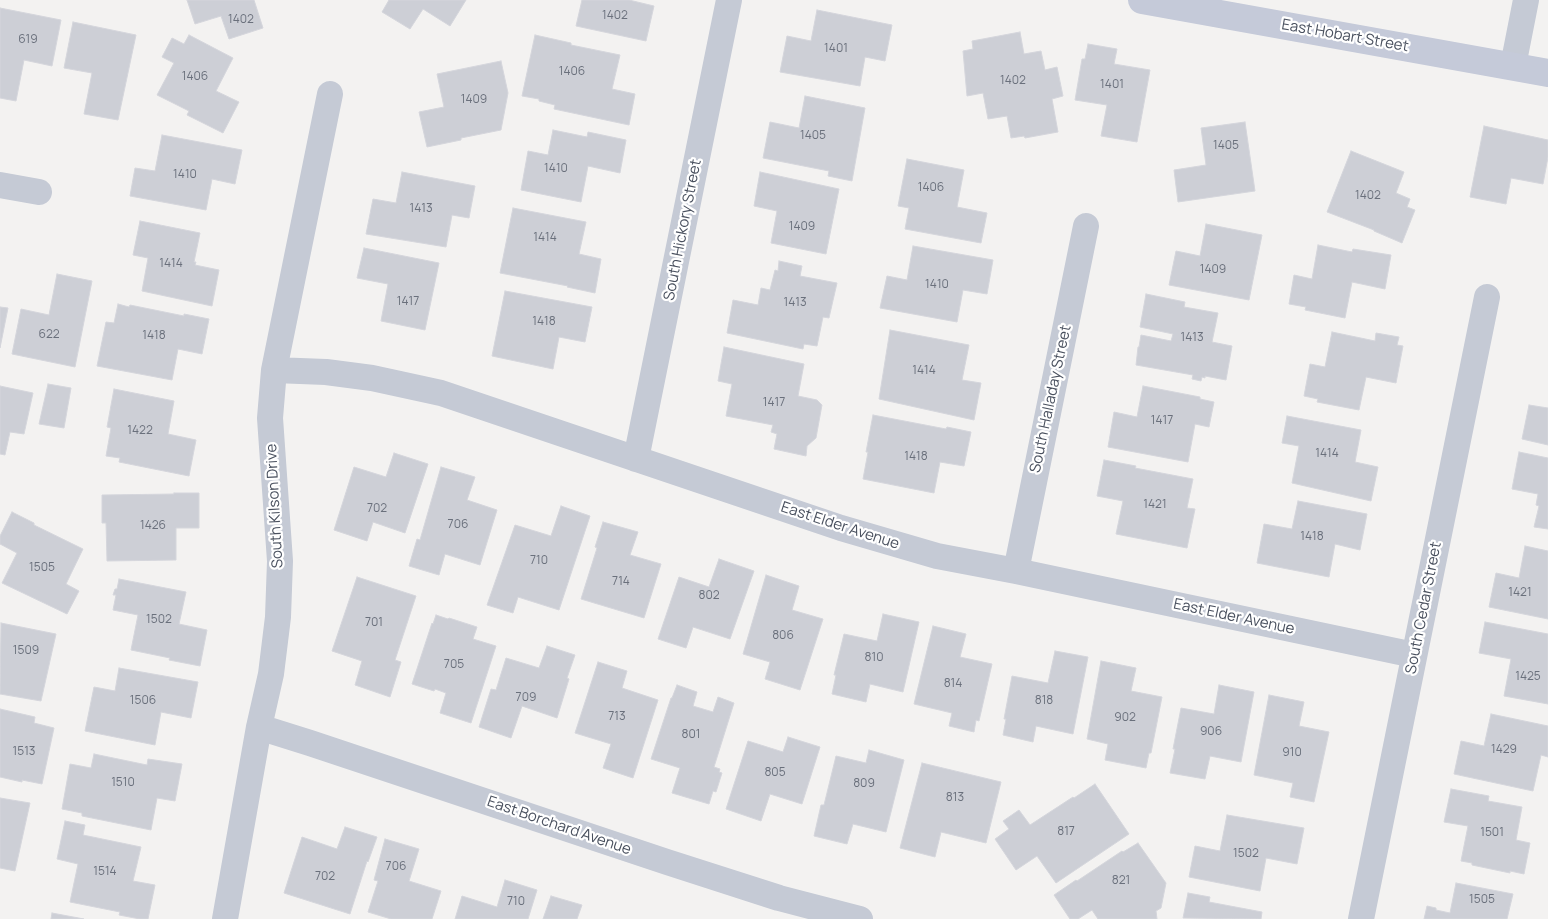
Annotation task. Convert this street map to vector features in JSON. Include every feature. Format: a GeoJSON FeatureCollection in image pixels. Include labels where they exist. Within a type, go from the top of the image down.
{"type":"FeatureCollection","features":[{"type":"Feature","properties":{"kind":"street","name":"South Hickory Street"},"geometry":{"type":"LineString","coordinates":[[636,459],[729,0]]}},
{"type":"Feature","properties":{"kind":"street","name":"East Hobart Street"},"geometry":{"type":"LineString","coordinates":[[1142,0],[1548,73]]}},
{"type":"Feature","properties":{"kind":"street"},"geometry":{"type":"LineString","coordinates":[[1512,66],[1526,0]]}},
{"type":"Feature","properties":{"kind":"street","name":"South Kilson Drive"},"geometry":{"type":"LineString","coordinates":[[225,919],[259,727],[271,674],[278,617],[280,561],[270,418],[274,370],[330,94]]}},
{"type":"Feature","properties":{"kind":"street"},"geometry":{"type":"LineString","coordinates":[[0,185],[39,192]]}},
{"type":"Feature","properties":{"kind":"street","name":"South Halladay Street"},"geometry":{"type":"LineString","coordinates":[[1016,571],[1086,226]]}},
{"type":"Feature","properties":{"kind":"street","name":"South Cedar Street"},"geometry":{"type":"LineString","coordinates":[[1361,919],[1487,297]]}},
{"type":"Feature","properties":{"kind":"street","name":"East Elder Avenue"},"geometry":{"type":"LineString","coordinates":[[274,370],[326,372],[372,378],[440,393],[841,528],[937,556],[1414,655]]}},
{"type":"Feature","properties":{"kind":"street","name":"East Borchard Avenue"},"geometry":{"type":"LineString","coordinates":[[259,727],[310,742],[779,898],[860,919]]}},
{"type":"Feature","properties":{"kind":"building"},"geometry":{"type":"Polygon","coordinates":[[[187,0],[254,0],[263,28],[229,39],[221,16],[195,24],[187,0]]]}},
{"type":"Feature","properties":{"kind":"building"},"geometry":{"type":"Polygon","coordinates":[[[389,0],[466,0],[450,26],[423,9],[410,29],[382,12],[389,0]]]}},
{"type":"Feature","properties":{"kind":"building"},"geometry":{"type":"Polygon","coordinates":[[[582,0],[629,0],[654,6],[646,41],[576,26],[582,0]]]}},
{"type":"Feature","properties":{"kind":"building"},"geometry":{"type":"Polygon","coordinates":[[[0,8],[61,20],[52,66],[24,60],[16,101],[0,98],[0,8]]]}},
{"type":"Feature","properties":{"kind":"building"},"geometry":{"type":"Polygon","coordinates":[[[817,10],[892,25],[885,61],[865,57],[860,86],[780,72],[787,36],[811,41],[817,10]]]}},
{"type":"Feature","properties":{"kind":"building"},"geometry":{"type":"Polygon","coordinates":[[[73,22],[136,35],[118,120],[84,114],[92,73],[64,68],[73,22]]]}},
{"type":"Feature","properties":{"kind":"building"},"geometry":{"type":"Polygon","coordinates":[[[1020,32],[1024,54],[1041,51],[1045,70],[1057,67],[1063,96],[1052,99],[1058,132],[1025,138],[1024,136],[1011,138],[1007,116],[988,119],[983,93],[967,96],[963,51],[973,49],[972,41],[1020,32]]]}},
{"type":"Feature","properties":{"kind":"building"},"geometry":{"type":"Polygon","coordinates":[[[189,35],[233,58],[216,91],[239,102],[223,133],[187,115],[189,111],[157,95],[174,63],[162,57],[172,38],[184,44],[189,35]]]}},
{"type":"Feature","properties":{"kind":"building"},"geometry":{"type":"Polygon","coordinates":[[[535,35],[620,55],[612,89],[635,94],[629,125],[554,109],[555,105],[539,101],[539,99],[522,96],[535,35]]]}},
{"type":"Feature","properties":{"kind":"building"},"geometry":{"type":"Polygon","coordinates":[[[1088,44],[1117,49],[1114,64],[1150,70],[1137,142],[1101,136],[1107,105],[1075,100],[1082,59],[1085,59],[1088,44]]]}},
{"type":"Feature","properties":{"kind":"building"},"geometry":{"type":"Polygon","coordinates":[[[501,61],[508,93],[501,130],[427,147],[419,112],[444,107],[437,74],[501,61]]]}},
{"type":"Feature","properties":{"kind":"building"},"geometry":{"type":"Polygon","coordinates":[[[805,96],[865,108],[852,181],[828,176],[829,171],[763,158],[770,122],[799,128],[805,96]]]}},
{"type":"Feature","properties":{"kind":"building"},"geometry":{"type":"Polygon","coordinates":[[[1245,122],[1255,191],[1178,202],[1174,170],[1206,165],[1201,128],[1245,122]]]}},
{"type":"Feature","properties":{"kind":"building"},"geometry":{"type":"Polygon","coordinates":[[[1484,126],[1548,140],[1548,157],[1543,184],[1511,178],[1506,204],[1470,197],[1484,126]]]}},
{"type":"Feature","properties":{"kind":"building"},"geometry":{"type":"Polygon","coordinates":[[[553,130],[587,137],[588,132],[626,140],[620,173],[588,166],[581,202],[521,190],[528,151],[548,155],[553,130]]]}},
{"type":"Feature","properties":{"kind":"building"},"geometry":{"type":"Polygon","coordinates":[[[162,135],[242,150],[235,184],[212,179],[206,210],[130,196],[135,168],[155,171],[162,135]]]}},
{"type":"Feature","properties":{"kind":"building"},"geometry":{"type":"Polygon","coordinates":[[[1351,151],[1404,172],[1396,193],[1410,199],[1407,207],[1415,210],[1402,243],[1327,212],[1351,151]]]}},
{"type":"Feature","properties":{"kind":"building"},"geometry":{"type":"Polygon","coordinates":[[[907,159],[964,170],[957,207],[987,213],[981,243],[905,229],[909,208],[898,206],[907,159]]]}},
{"type":"Feature","properties":{"kind":"building"},"geometry":{"type":"Polygon","coordinates":[[[402,172],[475,186],[469,218],[452,215],[446,247],[366,234],[373,199],[396,203],[402,172]]]}},
{"type":"Feature","properties":{"kind":"building"},"geometry":{"type":"Polygon","coordinates":[[[760,172],[839,189],[826,254],[771,243],[777,211],[754,206],[760,172]]]}},
{"type":"Feature","properties":{"kind":"building"},"geometry":{"type":"Polygon","coordinates":[[[513,208],[586,222],[579,254],[601,259],[595,293],[500,273],[513,208]]]}},
{"type":"Feature","properties":{"kind":"building"},"geometry":{"type":"Polygon","coordinates":[[[140,221],[200,233],[195,265],[219,270],[212,306],[142,291],[148,258],[133,255],[140,221]]]}},
{"type":"Feature","properties":{"kind":"building"},"geometry":{"type":"Polygon","coordinates":[[[1206,224],[1262,235],[1249,300],[1169,285],[1176,251],[1200,256],[1206,224]]]}},
{"type":"Feature","properties":{"kind":"building"},"geometry":{"type":"Polygon","coordinates":[[[1318,245],[1352,252],[1353,249],[1391,255],[1385,289],[1352,282],[1345,318],[1305,310],[1306,307],[1289,304],[1294,275],[1312,279],[1318,245]]]}},
{"type":"Feature","properties":{"kind":"building"},"geometry":{"type":"Polygon","coordinates":[[[913,246],[993,260],[987,294],[963,290],[957,322],[880,308],[887,276],[907,280],[913,246]]]}},
{"type":"Feature","properties":{"kind":"building"},"geometry":{"type":"Polygon","coordinates":[[[364,248],[439,263],[425,330],[381,321],[388,284],[357,278],[364,248]]]}},
{"type":"Feature","properties":{"kind":"building"},"geometry":{"type":"Polygon","coordinates":[[[779,261],[802,266],[800,276],[837,283],[829,318],[823,317],[817,346],[804,344],[803,349],[727,333],[733,300],[758,305],[761,288],[770,290],[775,270],[778,271],[779,261]]]}},
{"type":"Feature","properties":{"kind":"building"},"geometry":{"type":"Polygon","coordinates":[[[57,274],[92,281],[75,367],[12,354],[21,309],[49,315],[57,274]]]}},
{"type":"Feature","properties":{"kind":"building"},"geometry":{"type":"Polygon","coordinates":[[[505,291],[592,307],[585,342],[559,337],[553,369],[492,356],[505,291]]]}},
{"type":"Feature","properties":{"kind":"building"},"geometry":{"type":"Polygon","coordinates":[[[1146,294],[1185,302],[1184,307],[1218,313],[1212,342],[1232,346],[1226,380],[1205,376],[1205,378],[1202,377],[1201,381],[1192,379],[1193,375],[1136,365],[1141,335],[1171,341],[1173,334],[1140,327],[1146,294]]]}},
{"type":"Feature","properties":{"kind":"building"},"geometry":{"type":"Polygon","coordinates":[[[118,304],[209,319],[202,354],[178,349],[172,380],[97,366],[106,322],[114,323],[118,304]]]}},
{"type":"Feature","properties":{"kind":"building"},"geometry":{"type":"Polygon","coordinates":[[[0,307],[8,308],[0,348],[0,307]]]}},
{"type":"Feature","properties":{"kind":"building"},"geometry":{"type":"Polygon","coordinates":[[[890,330],[969,345],[962,380],[981,383],[974,420],[879,399],[890,330]]]}},
{"type":"Feature","properties":{"kind":"building"},"geometry":{"type":"Polygon","coordinates":[[[1332,332],[1375,341],[1376,333],[1399,337],[1397,345],[1403,346],[1396,383],[1366,377],[1359,410],[1317,402],[1318,399],[1304,396],[1310,364],[1325,367],[1332,332]]]}},
{"type":"Feature","properties":{"kind":"building"},"geometry":{"type":"Polygon","coordinates":[[[724,347],[804,364],[798,396],[817,400],[822,405],[816,438],[807,446],[806,456],[774,449],[777,434],[771,432],[773,425],[726,416],[732,384],[718,381],[724,347]]]}},
{"type":"Feature","properties":{"kind":"building"},"geometry":{"type":"Polygon","coordinates":[[[48,384],[71,388],[64,428],[39,424],[48,384]]]}},
{"type":"Feature","properties":{"kind":"building"},"geometry":{"type":"Polygon","coordinates":[[[0,386],[33,393],[24,434],[10,432],[5,455],[0,454],[0,386]]]}},
{"type":"Feature","properties":{"kind":"building"},"geometry":{"type":"Polygon","coordinates":[[[1143,386],[1200,397],[1200,399],[1214,402],[1209,427],[1195,424],[1188,462],[1108,447],[1114,412],[1137,417],[1143,386]]]}},
{"type":"Feature","properties":{"kind":"building"},"geometry":{"type":"Polygon","coordinates":[[[114,389],[174,401],[168,434],[196,440],[189,476],[119,462],[120,458],[106,456],[111,428],[107,427],[114,389]]]}},
{"type":"Feature","properties":{"kind":"building"},"geometry":{"type":"Polygon","coordinates":[[[1529,405],[1548,408],[1548,445],[1522,439],[1529,405]]]}},
{"type":"Feature","properties":{"kind":"building"},"geometry":{"type":"Polygon","coordinates":[[[873,415],[971,432],[964,466],[940,462],[934,493],[863,479],[873,415]]]}},
{"type":"Feature","properties":{"kind":"building"},"geometry":{"type":"Polygon","coordinates":[[[1287,416],[1361,430],[1355,462],[1378,467],[1371,501],[1292,483],[1299,446],[1282,443],[1287,416]]]}},
{"type":"Feature","properties":{"kind":"building"},"geometry":{"type":"Polygon","coordinates":[[[1519,452],[1548,458],[1548,529],[1534,527],[1539,506],[1536,505],[1538,494],[1512,489],[1519,452]]]}},
{"type":"Feature","properties":{"kind":"building"},"geometry":{"type":"Polygon","coordinates":[[[394,453],[428,464],[405,533],[373,522],[367,541],[334,530],[354,467],[386,477],[394,453]]]}},
{"type":"Feature","properties":{"kind":"building"},"geometry":{"type":"Polygon","coordinates":[[[1104,460],[1193,479],[1187,508],[1195,509],[1187,548],[1116,534],[1123,501],[1097,496],[1104,460]]]}},
{"type":"Feature","properties":{"kind":"building"},"geometry":{"type":"Polygon","coordinates":[[[441,467],[475,477],[467,500],[497,510],[480,565],[445,554],[439,575],[409,566],[417,539],[420,540],[441,467]]]}},
{"type":"Feature","properties":{"kind":"building"},"geometry":{"type":"Polygon","coordinates":[[[199,493],[199,528],[176,528],[176,560],[107,561],[106,523],[102,523],[102,495],[199,493]]]}},
{"type":"Feature","properties":{"kind":"building"},"geometry":{"type":"Polygon","coordinates":[[[1298,501],[1367,514],[1360,550],[1335,544],[1329,577],[1257,563],[1264,524],[1292,529],[1298,501]]]}},
{"type":"Feature","properties":{"kind":"building"},"geometry":{"type":"Polygon","coordinates":[[[561,506],[590,516],[559,610],[518,597],[513,613],[487,605],[515,525],[551,536],[561,506]]]}},
{"type":"Feature","properties":{"kind":"building"},"geometry":{"type":"Polygon","coordinates":[[[12,512],[83,549],[66,584],[79,591],[67,614],[2,583],[17,553],[0,544],[0,536],[12,512]]]}},
{"type":"Feature","properties":{"kind":"building"},"geometry":{"type":"Polygon","coordinates":[[[603,522],[638,532],[630,555],[661,564],[644,618],[581,599],[603,522]]]}},
{"type":"Feature","properties":{"kind":"building"},"geometry":{"type":"Polygon","coordinates":[[[1525,546],[1548,551],[1548,619],[1489,607],[1496,573],[1519,578],[1525,546]]]}},
{"type":"Feature","properties":{"kind":"building"},"geometry":{"type":"Polygon","coordinates":[[[719,559],[754,571],[730,639],[693,627],[686,648],[658,639],[679,577],[709,587],[719,559]]]}},
{"type":"Feature","properties":{"kind":"building"},"geometry":{"type":"Polygon","coordinates":[[[766,575],[799,586],[792,610],[823,619],[800,690],[765,679],[770,662],[743,654],[766,575]]]}},
{"type":"Feature","properties":{"kind":"building"},"geometry":{"type":"Polygon","coordinates":[[[357,577],[416,596],[395,660],[401,662],[390,697],[355,685],[362,661],[332,651],[357,577]]]}},
{"type":"Feature","properties":{"kind":"building"},"geometry":{"type":"Polygon","coordinates":[[[119,579],[186,592],[179,624],[207,630],[200,666],[131,650],[138,615],[113,610],[116,595],[113,595],[115,589],[117,589],[119,579]]]}},
{"type":"Feature","properties":{"kind":"building"},"geometry":{"type":"Polygon","coordinates":[[[883,614],[919,622],[903,692],[870,684],[866,702],[832,694],[836,675],[834,675],[844,634],[877,641],[883,614]]]}},
{"type":"Feature","properties":{"kind":"building"},"geometry":{"type":"Polygon","coordinates":[[[436,615],[477,627],[473,639],[496,646],[471,723],[440,713],[446,693],[412,684],[436,615]]]}},
{"type":"Feature","properties":{"kind":"building"},"geometry":{"type":"Polygon","coordinates":[[[1485,622],[1548,634],[1548,704],[1504,696],[1511,659],[1479,653],[1485,622]]]}},
{"type":"Feature","properties":{"kind":"building"},"geometry":{"type":"Polygon","coordinates":[[[1,623],[56,634],[41,701],[0,694],[1,623]]]}},
{"type":"Feature","properties":{"kind":"building"},"geometry":{"type":"Polygon","coordinates":[[[933,626],[966,634],[960,657],[992,664],[979,721],[976,720],[974,732],[949,726],[952,713],[914,704],[933,626]]]}},
{"type":"Feature","properties":{"kind":"building"},"geometry":{"type":"Polygon","coordinates":[[[547,646],[575,655],[557,718],[522,706],[511,738],[479,727],[491,689],[496,690],[506,658],[539,668],[547,646]]]}},
{"type":"Feature","properties":{"kind":"building"},"geometry":{"type":"Polygon","coordinates":[[[1055,651],[1088,657],[1073,734],[1036,726],[1033,742],[1003,735],[1012,676],[1048,683],[1055,651]]]}},
{"type":"Feature","properties":{"kind":"building"},"geometry":{"type":"Polygon","coordinates":[[[1101,661],[1136,668],[1131,691],[1162,697],[1151,753],[1149,753],[1146,768],[1105,760],[1108,744],[1087,739],[1101,661]]]}},
{"type":"Feature","properties":{"kind":"building"},"geometry":{"type":"Polygon","coordinates":[[[598,662],[627,671],[622,688],[658,700],[633,778],[603,768],[611,744],[575,733],[598,662]]]}},
{"type":"Feature","properties":{"kind":"building"},"geometry":{"type":"Polygon","coordinates":[[[119,668],[198,682],[191,718],[161,712],[155,745],[85,731],[94,687],[115,691],[119,668]]]}},
{"type":"Feature","properties":{"kind":"building"},"geometry":{"type":"Polygon","coordinates":[[[677,685],[697,692],[693,706],[713,712],[718,697],[734,703],[714,767],[720,769],[719,772],[722,773],[716,792],[713,791],[709,804],[672,793],[680,768],[651,759],[677,685]]]}},
{"type":"Feature","properties":{"kind":"building"},"geometry":{"type":"Polygon","coordinates":[[[1219,685],[1254,692],[1241,762],[1210,756],[1205,779],[1170,773],[1181,708],[1214,714],[1219,685]]]}},
{"type":"Feature","properties":{"kind":"building"},"geometry":{"type":"Polygon","coordinates":[[[1269,695],[1304,702],[1299,726],[1329,732],[1314,802],[1290,797],[1293,783],[1254,775],[1269,695]]]}},
{"type":"Feature","properties":{"kind":"building"},"geometry":{"type":"Polygon","coordinates":[[[0,709],[35,717],[34,723],[54,728],[42,784],[0,777],[0,709]]]}},
{"type":"Feature","properties":{"kind":"building"},"geometry":{"type":"Polygon","coordinates":[[[1491,714],[1548,726],[1548,757],[1541,755],[1533,791],[1454,774],[1461,741],[1484,746],[1491,714]]]}},
{"type":"Feature","properties":{"kind":"building"},"geometry":{"type":"Polygon","coordinates":[[[788,737],[820,747],[802,804],[770,794],[761,821],[726,809],[748,741],[783,752],[788,737]]]}},
{"type":"Feature","properties":{"kind":"building"},"geometry":{"type":"Polygon","coordinates":[[[869,750],[904,760],[886,832],[853,824],[847,844],[814,836],[836,756],[866,763],[869,750]]]}},
{"type":"Feature","properties":{"kind":"building"},"geometry":{"type":"Polygon","coordinates":[[[94,754],[147,765],[148,759],[182,764],[175,801],[157,798],[151,830],[82,816],[82,813],[62,809],[70,764],[91,768],[94,754]]]}},
{"type":"Feature","properties":{"kind":"building"},"geometry":{"type":"Polygon","coordinates":[[[922,763],[1001,782],[986,843],[941,832],[935,857],[900,848],[922,763]]]}},
{"type":"Feature","properties":{"kind":"building"},"geometry":{"type":"Polygon","coordinates":[[[1095,784],[1129,834],[1056,883],[1037,856],[1016,870],[995,839],[1009,829],[1003,821],[1019,810],[1030,825],[1095,784]]]}},
{"type":"Feature","properties":{"kind":"building"},"geometry":{"type":"Polygon","coordinates":[[[1451,789],[1489,796],[1488,801],[1522,807],[1516,840],[1530,843],[1524,874],[1510,871],[1510,873],[1461,861],[1468,826],[1444,822],[1451,789]]]}},
{"type":"Feature","properties":{"kind":"building"},"geometry":{"type":"Polygon","coordinates":[[[0,798],[30,803],[15,871],[0,868],[0,798]]]}},
{"type":"Feature","properties":{"kind":"building"},"geometry":{"type":"Polygon","coordinates":[[[1227,815],[1304,828],[1297,864],[1266,858],[1260,891],[1189,877],[1195,846],[1220,851],[1227,815]]]}},
{"type":"Feature","properties":{"kind":"building"},"geometry":{"type":"Polygon","coordinates":[[[65,821],[85,825],[83,835],[141,847],[133,881],[155,885],[148,919],[119,915],[120,912],[70,902],[78,864],[57,859],[65,821]]]}},
{"type":"Feature","properties":{"kind":"building"},"geometry":{"type":"Polygon","coordinates":[[[345,827],[377,837],[350,914],[284,893],[302,837],[337,849],[345,827]]]}},
{"type":"Feature","properties":{"kind":"building"},"geometry":{"type":"Polygon","coordinates":[[[385,839],[419,849],[409,881],[441,891],[432,919],[391,919],[368,912],[378,881],[374,880],[385,839]]]}},
{"type":"Feature","properties":{"kind":"building"},"geometry":{"type":"Polygon","coordinates":[[[1138,843],[1166,883],[1161,908],[1156,911],[1157,919],[1098,919],[1092,910],[1078,919],[1070,919],[1054,895],[1122,851],[1138,843]]]}},
{"type":"Feature","properties":{"kind":"building"},"geometry":{"type":"Polygon","coordinates":[[[505,880],[537,890],[528,919],[455,919],[462,896],[497,907],[505,880]]]}},
{"type":"Feature","properties":{"kind":"building"},"geometry":{"type":"Polygon","coordinates":[[[1456,883],[1513,894],[1507,919],[1424,919],[1427,906],[1450,913],[1456,883]]]}},
{"type":"Feature","properties":{"kind":"building"},"geometry":{"type":"Polygon","coordinates":[[[1188,893],[1210,897],[1209,902],[1262,912],[1261,919],[1183,918],[1188,893]]]}},
{"type":"Feature","properties":{"kind":"building"},"geometry":{"type":"Polygon","coordinates":[[[551,896],[582,905],[577,919],[543,919],[551,896]]]}},
{"type":"Feature","properties":{"kind":"building"},"geometry":{"type":"Polygon","coordinates":[[[52,913],[84,919],[51,919],[52,913]]]}}]}
